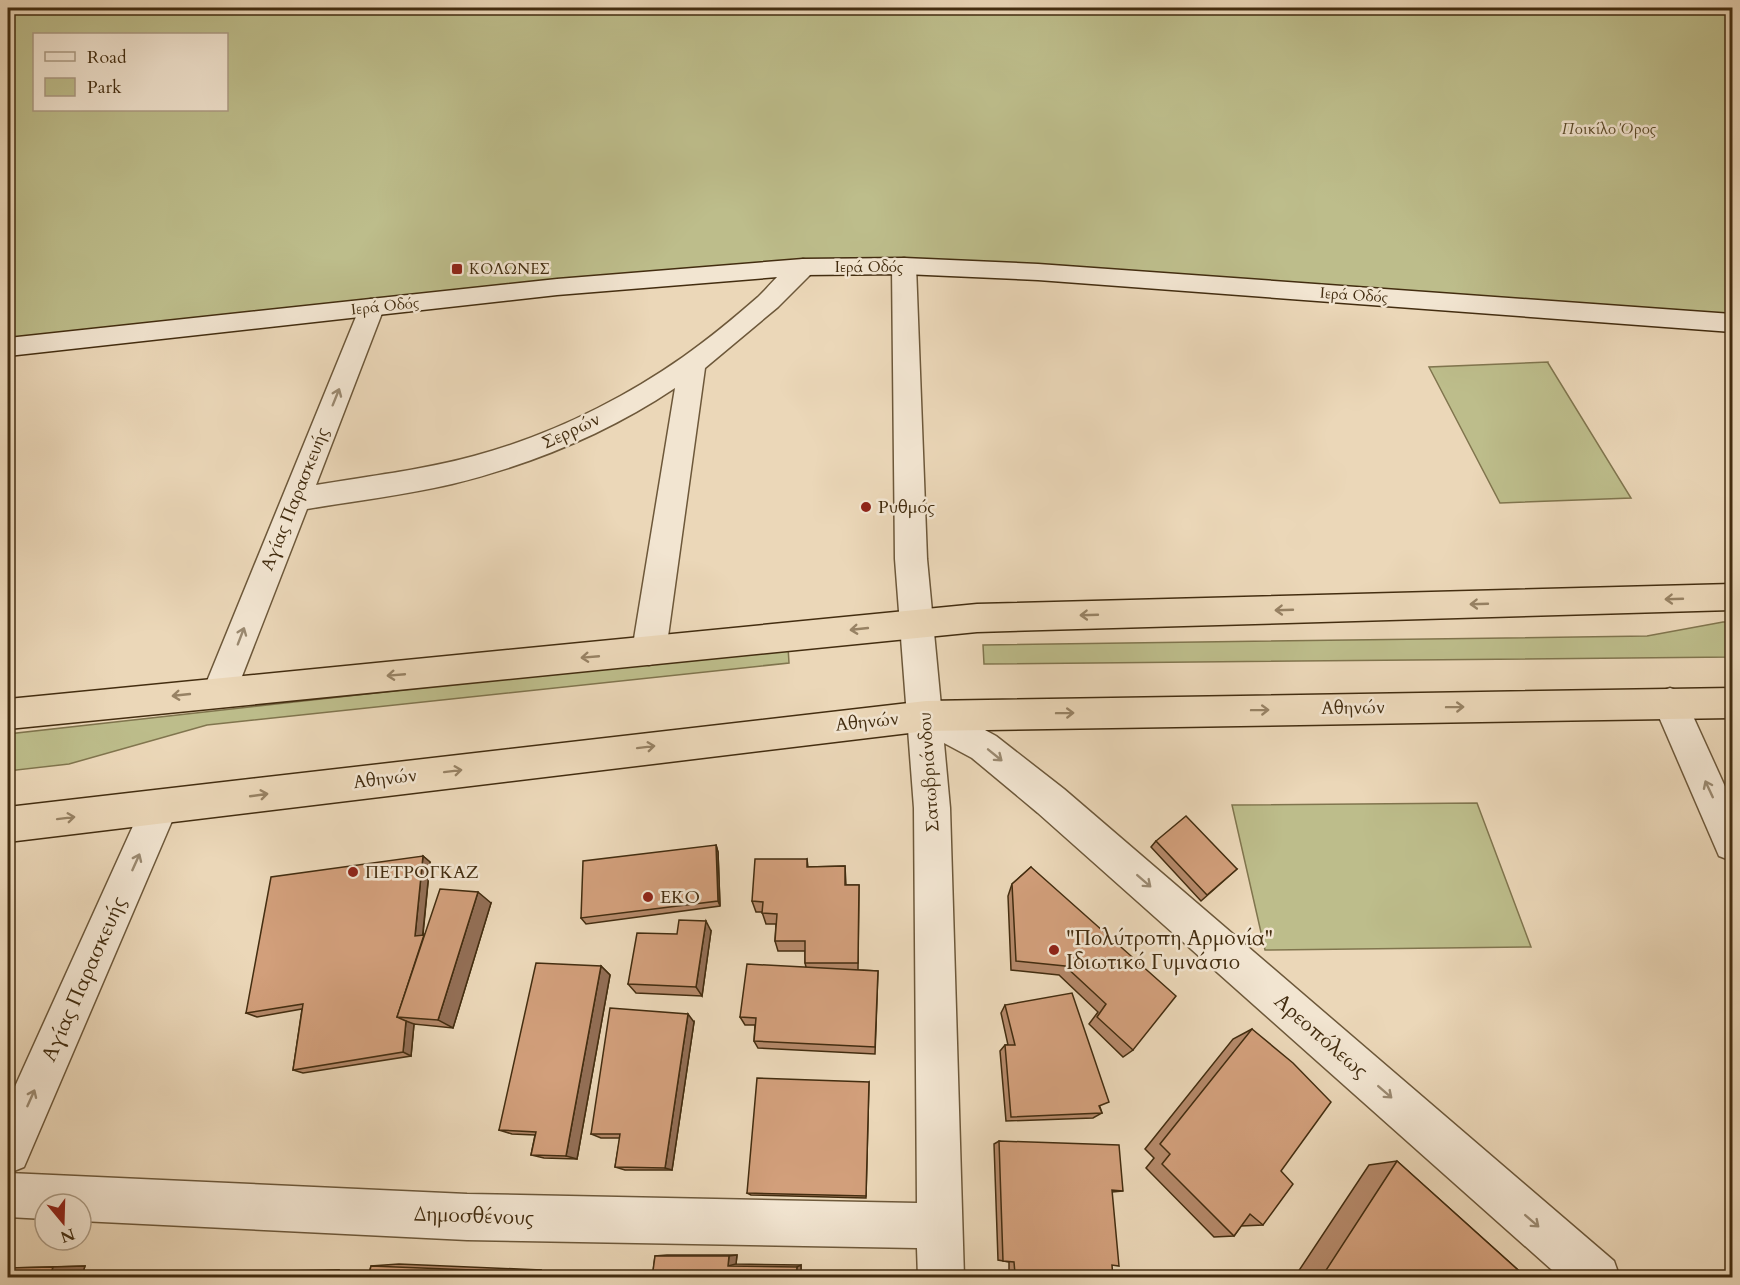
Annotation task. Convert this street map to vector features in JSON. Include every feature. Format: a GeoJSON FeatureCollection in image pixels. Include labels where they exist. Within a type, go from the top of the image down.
{"type":"FeatureCollection","features":[{"type":"Feature","properties":{"kind":"highway"},"geometry":{"type":"LineString","coordinates":[[8,714],[220,691],[977,618],[1732,597]]}},
{"type":"Feature","properties":{"kind":"highway","name":"Αθηνών"},"geometry":{"type":"LineString","coordinates":[[8,825],[790,730],[926,716],[1732,703]]}},
{"type":"Feature","properties":{"kind":"street","name":"Ιερά Οδός"},"geometry":{"type":"LineString","coordinates":[[8,348],[558,287],[803,267],[904,267],[1038,272],[1732,323]]}},
{"type":"Feature","properties":{"kind":"street","name":"Σερρών"},"geometry":{"type":"LineString","coordinates":[[295,500],[472,468],[525,452],[580,430],[692,365],[751,321],[803,267]]}},
{"type":"Feature","properties":{"kind":"street","name":"Σατωβριάνδου"},"geometry":{"type":"LineString","coordinates":[[904,267],[908,491],[932,808],[941,1278]]}},
{"type":"Feature","properties":{"kind":"street","name":"Αγίας Παρασκευής"},"geometry":{"type":"LineString","coordinates":[[220,691],[371,308]]}},
{"type":"Feature","properties":{"kind":"street"},"geometry":{"type":"LineString","coordinates":[[649,651],[692,365]]}},
{"type":"Feature","properties":{"kind":"street"},"geometry":{"type":"LineString","coordinates":[[1670,704],[1732,843]]}},
{"type":"Feature","properties":{"kind":"street","name":"Αρεοπόλεως"},"geometry":{"type":"LineString","coordinates":[[926,716],[984,747],[1051,801],[1597,1278]]}},
{"type":"Feature","properties":{"kind":"street","name":"Αγίας Παρασκευής"},"geometry":{"type":"LineString","coordinates":[[8,1151],[160,807]]}},
{"type":"Feature","properties":{"kind":"street","name":"Δημοσθένους"},"geometry":{"type":"LineString","coordinates":[[8,1195],[467,1217],[941,1226]]}},
{"type":"Feature","properties":{"kind":"green space","name":"Ποικίλο Όρος"},"geometry":{"type":"Polygon","coordinates":[[[8,8],[1732,8],[1732,323],[1038,272],[904,266],[557,287],[8,347],[8,8]]]}},
{"type":"Feature","properties":{"kind":"green space"},"geometry":{"type":"Polygon","coordinates":[[[1548,362],[1631,498],[1500,503],[1429,367],[1548,362]]]}},
{"type":"Feature","properties":{"kind":"green space"},"geometry":{"type":"Polygon","coordinates":[[[1732,622],[1732,657],[984,664],[983,645],[1647,636],[1732,622]]]}},
{"type":"Feature","properties":{"kind":"green space"},"geometry":{"type":"Polygon","coordinates":[[[788,647],[789,663],[207,725],[69,764],[8,771],[8,734],[788,647]]]}},
{"type":"Feature","properties":{"kind":"green space"},"geometry":{"type":"Polygon","coordinates":[[[1477,803],[1531,947],[1265,950],[1232,805],[1477,803]]]}},
{"type":"Feature","properties":{"kind":"building"},"geometry":{"type":"Polygon","coordinates":[[[1186,816],[1237,869],[1207,895],[1156,841],[1186,816]]]}},
{"type":"Feature","properties":{"kind":"building"},"geometry":{"type":"Polygon","coordinates":[[[716,845],[718,901],[581,918],[583,861],[716,845]]]}},
{"type":"Feature","properties":{"kind":"building"},"geometry":{"type":"Polygon","coordinates":[[[423,856],[415,936],[424,935],[397,1017],[406,1021],[403,1052],[293,1070],[303,1004],[246,1013],[271,877],[423,856]]]}},
{"type":"Feature","properties":{"kind":"building"},"geometry":{"type":"Polygon","coordinates":[[[755,859],[807,859],[807,867],[845,866],[845,885],[859,885],[858,963],[805,963],[805,941],[775,941],[777,914],[762,913],[763,902],[752,901],[755,859]]]}},
{"type":"Feature","properties":{"kind":"building"},"geometry":{"type":"Polygon","coordinates":[[[1031,867],[1176,996],[1133,1050],[1097,1017],[1106,1004],[1065,966],[1016,961],[1012,884],[1031,867]]]}},
{"type":"Feature","properties":{"kind":"building"},"geometry":{"type":"Polygon","coordinates":[[[440,889],[478,892],[438,1020],[397,1017],[440,889]]]}},
{"type":"Feature","properties":{"kind":"building"},"geometry":{"type":"Polygon","coordinates":[[[679,920],[706,921],[696,987],[628,984],[637,933],[677,934],[679,920]]]}},
{"type":"Feature","properties":{"kind":"building"},"geometry":{"type":"Polygon","coordinates":[[[536,963],[601,966],[566,1156],[531,1155],[536,1132],[499,1130],[536,963]]]}},
{"type":"Feature","properties":{"kind":"building"},"geometry":{"type":"Polygon","coordinates":[[[747,964],[878,971],[875,1047],[754,1041],[756,1018],[740,1017],[747,964]]]}},
{"type":"Feature","properties":{"kind":"building"},"geometry":{"type":"Polygon","coordinates":[[[1072,993],[1109,1102],[1099,1106],[1102,1113],[1011,1117],[1005,1045],[1015,1045],[1005,1005],[1072,993]]]}},
{"type":"Feature","properties":{"kind":"building"},"geometry":{"type":"Polygon","coordinates":[[[610,1008],[688,1014],[665,1168],[615,1167],[620,1134],[591,1134],[610,1008]]]}},
{"type":"Feature","properties":{"kind":"building"},"geometry":{"type":"Polygon","coordinates":[[[1252,1029],[1293,1063],[1331,1102],[1281,1171],[1293,1184],[1263,1225],[1250,1214],[1234,1236],[1162,1164],[1170,1154],[1160,1144],[1252,1029]]]}},
{"type":"Feature","properties":{"kind":"building"},"geometry":{"type":"Polygon","coordinates":[[[757,1078],[869,1082],[866,1196],[747,1193],[757,1078]]]}},
{"type":"Feature","properties":{"kind":"building"},"geometry":{"type":"Polygon","coordinates":[[[999,1141],[1119,1145],[1123,1191],[1112,1190],[1119,1266],[1112,1265],[1113,1278],[1015,1274],[1014,1262],[1003,1261],[999,1141]]]}},
{"type":"Feature","properties":{"kind":"building"},"geometry":{"type":"Polygon","coordinates":[[[1397,1161],[1527,1278],[1321,1278],[1397,1161]]]}},
{"type":"Feature","properties":{"kind":"building"},"geometry":{"type":"Polygon","coordinates":[[[655,1256],[729,1256],[728,1266],[797,1267],[796,1278],[652,1278],[655,1256]]]}},
{"type":"Feature","properties":{"kind":"building"},"geometry":{"type":"Polygon","coordinates":[[[371,1266],[522,1272],[521,1278],[368,1278],[371,1266]]]}},
{"type":"Feature","properties":{"kind":"building"},"geometry":{"type":"Polygon","coordinates":[[[53,1267],[49,1278],[8,1278],[8,1268],[53,1267]]]}},
{"type":"Feature","properties":{"kind":"building"},"geometry":{"type":"Polygon","coordinates":[[[318,1271],[316,1278],[252,1278],[253,1272],[318,1271]]]}},
{"type":"Feature","properties":{"kind":"building"},"geometry":{"type":"Polygon","coordinates":[[[610,1273],[642,1274],[641,1278],[610,1278],[610,1273]]]}},
{"type":"Feature","properties":{"kind":"place","name":"ΚΟΛΩΝΕΣ"},"geometry":{"type":"Point","coordinates":[457,269]}},
{"type":"Feature","properties":{"kind":"place","name":"Ρυθμός"},"geometry":{"type":"Point","coordinates":[866,507]}},
{"type":"Feature","properties":{"kind":"place","name":"ΠΕΤΡΟΓΚΑΖ"},"geometry":{"type":"Point","coordinates":[353,872]}},
{"type":"Feature","properties":{"kind":"place","name":"EKO"},"geometry":{"type":"Point","coordinates":[648,897]}},
{"type":"Feature","properties":{"kind":"place","name":"\"Πολύτροπη Αρμονία\" Ιδιωτικό Γυμνάσιο"},"geometry":{"type":"Point","coordinates":[1054,950]}}]}
